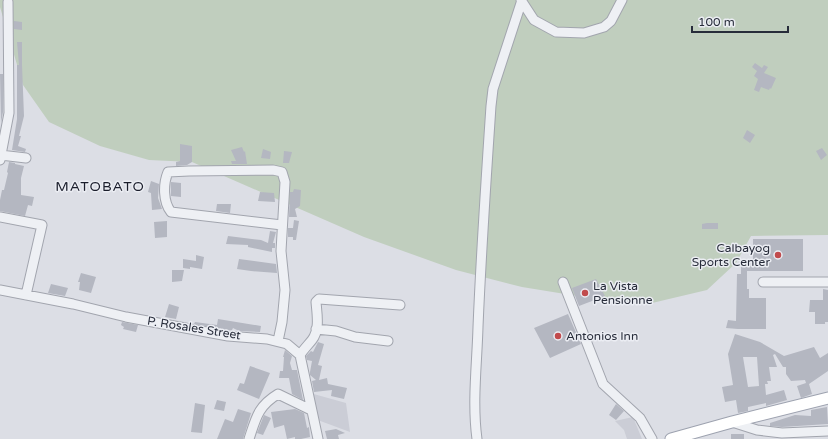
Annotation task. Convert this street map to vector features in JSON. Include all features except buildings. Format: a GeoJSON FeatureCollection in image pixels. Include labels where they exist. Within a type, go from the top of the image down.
{"type":"FeatureCollection","features":[{"type":"Feature","properties":{"kind":"main road"},"geometry":{"type":"LineString","coordinates":[[671,439],[828,398]]}},
{"type":"Feature","properties":{"kind":"street"},"geometry":{"type":"LineString","coordinates":[[522,0],[534,20],[556,32],[584,33],[604,28],[611,21],[622,0]]}},
{"type":"Feature","properties":{"kind":"street"},"geometry":{"type":"LineString","coordinates":[[477,439],[474,422],[475,386],[491,106],[493,89],[522,0]]}},
{"type":"Feature","properties":{"kind":"street"},"geometry":{"type":"LineString","coordinates":[[8,2],[9,113],[0,156],[26,158]]}},
{"type":"Feature","properties":{"kind":"street"},"geometry":{"type":"LineString","coordinates":[[278,341],[283,317],[285,290],[281,251],[285,182],[282,172],[274,170],[168,172],[165,181],[165,196],[167,207],[171,212],[282,225]]}},
{"type":"Feature","properties":{"kind":"street"},"geometry":{"type":"LineString","coordinates":[[0,217],[42,225],[26,295]]}},
{"type":"Feature","properties":{"kind":"street"},"geometry":{"type":"LineString","coordinates":[[563,282],[603,384],[640,418],[652,439]]}},
{"type":"Feature","properties":{"kind":"street"},"geometry":{"type":"LineString","coordinates":[[763,282],[828,282]]}},
{"type":"Feature","properties":{"kind":"street","name":"P. Rosales Street"},"geometry":{"type":"LineString","coordinates":[[0,290],[73,304],[126,317],[228,336],[278,341],[287,344],[300,355]]}},
{"type":"Feature","properties":{"kind":"street"},"geometry":{"type":"LineString","coordinates":[[318,439],[300,355],[313,339],[316,329],[316,302],[319,299],[400,305]]}},
{"type":"Feature","properties":{"kind":"street"},"geometry":{"type":"LineString","coordinates":[[316,329],[336,331],[355,337],[388,341]]}},
{"type":"Feature","properties":{"kind":"street"},"geometry":{"type":"LineString","coordinates":[[248,439],[259,410],[268,400],[278,394],[311,410]]}},
{"type":"Feature","properties":{"kind":"street"},"geometry":{"type":"LineString","coordinates":[[732,422],[757,430],[769,432],[782,433],[828,431]]}},
{"type":"Feature","properties":{"kind":"shaded area"},"geometry":{"type":"Polygon","coordinates":[[[310,393],[346,403],[350,432],[315,419],[310,393]]]}},
{"type":"Feature","properties":{"kind":"shaded area"},"geometry":{"type":"Polygon","coordinates":[[[633,417],[642,439],[627,439],[624,430],[615,421],[633,417]]]}},
{"type":"Feature","properties":{"kind":"green space"},"geometry":{"type":"Polygon","coordinates":[[[0,0],[828,0],[828,235],[751,236],[736,263],[707,290],[652,303],[602,300],[522,287],[456,270],[364,237],[192,162],[149,160],[100,146],[49,122],[23,85],[0,7],[0,0]]]}},
{"type":"Feature","properties":{"kind":"place","name":"Calbayog Sports Center"},"geometry":{"type":"Point","coordinates":[778,255]}},
{"type":"Feature","properties":{"kind":"place","name":"La Vista Pensionne"},"geometry":{"type":"Point","coordinates":[585,293]}},
{"type":"Feature","properties":{"kind":"place","name":"Antonios Inn"},"geometry":{"type":"Point","coordinates":[558,336]}},
{"type":"Feature","properties":{"kind":"district","name":"MATOBATO"},"geometry":{"type":"Point","coordinates":[100,186]}}]}
